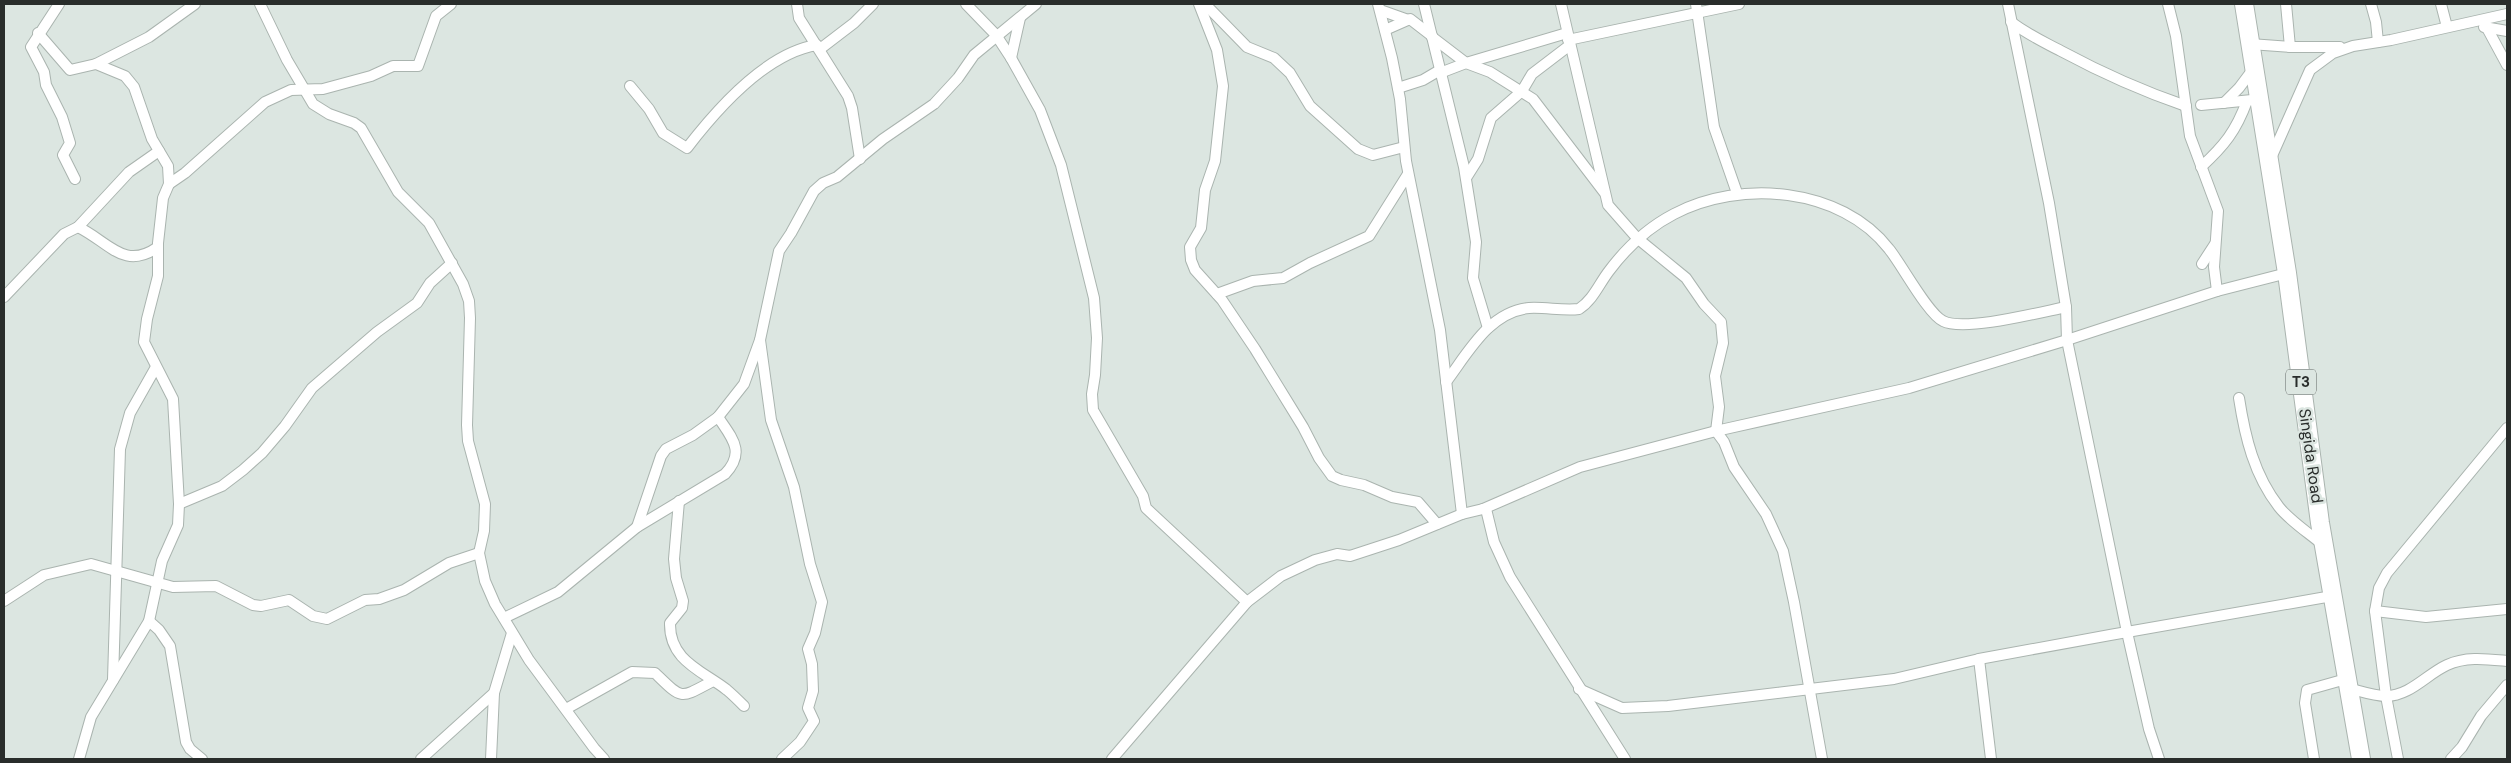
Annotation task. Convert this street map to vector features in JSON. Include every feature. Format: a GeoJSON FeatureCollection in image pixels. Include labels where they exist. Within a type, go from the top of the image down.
{"type":"FeatureCollection","features":[{"type":"Feature","properties":{"kind":"highway","name":"Singida Road"},"geometry":{"type":"LineString","coordinates":[[2244,4],[2254,67],[2253,100],[2270,160],[2324,546],[2361,759]]}},
{"type":"Feature","properties":{"kind":"street"},"geometry":{"type":"LineString","coordinates":[[59,4],[30,47],[44,72],[50,96],[68,132],[70,143],[63,155],[75,179]]}},
{"type":"Feature","properties":{"kind":"street"},"geometry":{"type":"LineString","coordinates":[[38,33],[70,70],[96,64],[149,37],[195,4]]}},
{"type":"Feature","properties":{"kind":"street"},"geometry":{"type":"LineString","coordinates":[[260,4],[304,91],[313,104],[321,110],[354,123],[366,133],[390,180],[429,223],[452,263],[466,294],[470,309],[468,441],[485,504],[484,531],[479,553],[485,581],[495,604],[512,633],[566,710],[604,759]]}},
{"type":"Feature","properties":{"kind":"street"},"geometry":{"type":"LineString","coordinates":[[169,184],[186,173],[265,102],[291,90],[323,89],[371,76],[393,66],[418,66],[436,16],[451,4]]}},
{"type":"Feature","properties":{"kind":"street"},"geometry":{"type":"LineString","coordinates":[[797,4],[799,18],[848,96],[852,108],[860,159]]}},
{"type":"Feature","properties":{"kind":"street"},"geometry":{"type":"LineString","coordinates":[[630,86],[649,109],[663,133],[687,148],[728,101],[771,64],[801,48],[818,47],[854,23],[873,4]]}},
{"type":"Feature","properties":{"kind":"street"},"geometry":{"type":"LineString","coordinates":[[966,4],[996,35],[1011,58],[1040,110],[1061,165],[1094,298],[1097,338],[1092,394],[1093,410],[1143,496],[1146,508],[1247,602]]}},
{"type":"Feature","properties":{"kind":"street"},"geometry":{"type":"LineString","coordinates":[[637,527],[660,456],[666,449],[694,435],[718,417],[744,384],[760,340],[779,251],[814,191],[823,183],[837,177],[883,139],[934,104],[958,78],[974,56],[996,35],[1036,4]]}},
{"type":"Feature","properties":{"kind":"street"},"geometry":{"type":"LineString","coordinates":[[1199,4],[1217,50],[1223,86],[1215,161],[1205,190],[1200,228],[1190,247],[1191,260],[1199,277],[1217,294],[1255,349],[1303,427],[1319,458],[1332,476],[1364,485],[1392,497],[1418,502],[1436,524]]}},
{"type":"Feature","properties":{"kind":"street"},"geometry":{"type":"LineString","coordinates":[[1205,4],[1247,47],[1274,58],[1290,73],[1310,106],[1358,149],[1373,155],[1404,146]]}},
{"type":"Feature","properties":{"kind":"street"},"geometry":{"type":"LineString","coordinates":[[1424,4],[1466,178],[1476,242],[1473,278],[1488,328]]}},
{"type":"Feature","properties":{"kind":"street"},"geometry":{"type":"LineString","coordinates":[[1561,4],[1608,205],[1637,238],[1686,278],[1704,304],[1720,322],[1723,343],[1715,376],[1718,407],[1716,431],[1724,442],[1734,467],[1766,514],[1783,551],[1822,759]]}},
{"type":"Feature","properties":{"kind":"street"},"geometry":{"type":"LineString","coordinates":[[1398,88],[1466,63],[1696,8],[1738,4]]}},
{"type":"Feature","properties":{"kind":"street"},"geometry":{"type":"LineString","coordinates":[[2008,4],[2037,140],[2066,307],[2067,340],[2127,632],[2149,729],[2159,759]]}},
{"type":"Feature","properties":{"kind":"street"},"geometry":{"type":"LineString","coordinates":[[2168,4],[2190,136],[2218,212],[2214,267],[2217,291]]}},
{"type":"Feature","properties":{"kind":"street"},"geometry":{"type":"LineString","coordinates":[[2286,4],[2290,47]]}},
{"type":"Feature","properties":{"kind":"street"},"geometry":{"type":"LineString","coordinates":[[2371,4],[2376,22],[2378,42]]}},
{"type":"Feature","properties":{"kind":"street"},"geometry":{"type":"LineString","coordinates":[[2442,4],[2447,26]]}},
{"type":"Feature","properties":{"kind":"street"},"geometry":{"type":"LineString","coordinates":[[1379,7],[1408,20]]}},
{"type":"Feature","properties":{"kind":"street"},"geometry":{"type":"LineString","coordinates":[[1379,7],[1398,88],[1408,174],[1440,330],[1462,514]]}},
{"type":"Feature","properties":{"kind":"street"},"geometry":{"type":"LineString","coordinates":[[1696,8],[1714,127],[1736,193]]}},
{"type":"Feature","properties":{"kind":"street"},"geometry":{"type":"LineString","coordinates":[[2250,44],[2290,47],[2353,46],[2507,14]]}},
{"type":"Feature","properties":{"kind":"street"},"geometry":{"type":"LineString","coordinates":[[1011,58],[1020,18]]}},
{"type":"Feature","properties":{"kind":"street"},"geometry":{"type":"LineString","coordinates":[[1385,30],[1408,20],[1414,20],[1432,37],[1466,63],[1490,72],[1533,98],[1544,110],[1586,172],[1605,193]]}},
{"type":"Feature","properties":{"kind":"street"},"geometry":{"type":"LineString","coordinates":[[2470,21],[2487,28],[2507,31]]}},
{"type":"Feature","properties":{"kind":"street"},"geometry":{"type":"LineString","coordinates":[[2011,22],[2034,39],[2082,64],[2112,78],[2186,106]]}},
{"type":"Feature","properties":{"kind":"street"},"geometry":{"type":"LineString","coordinates":[[2487,28],[2507,64]]}},
{"type":"Feature","properties":{"kind":"street"},"geometry":{"type":"LineString","coordinates":[[1466,178],[1478,159],[1491,118],[1522,91],[1532,74],[1568,39]]}},
{"type":"Feature","properties":{"kind":"street"},"geometry":{"type":"LineString","coordinates":[[2270,160],[2310,70],[2333,53],[2353,46]]}},
{"type":"Feature","properties":{"kind":"street"},"geometry":{"type":"LineString","coordinates":[[79,759],[91,717],[150,621],[162,561],[178,525],[179,504],[173,399],[144,342],[158,276],[158,246],[163,198],[169,184],[168,166],[152,139],[134,87],[125,76],[96,64]]}},
{"type":"Feature","properties":{"kind":"street"},"geometry":{"type":"LineString","coordinates":[[2224,103],[2239,88],[2254,67]]}},
{"type":"Feature","properties":{"kind":"street"},"geometry":{"type":"LineString","coordinates":[[2201,167],[2224,146],[2253,100]]}},
{"type":"Feature","properties":{"kind":"street"},"geometry":{"type":"LineString","coordinates":[[2201,106],[2253,100]]}},
{"type":"Feature","properties":{"kind":"street"},"geometry":{"type":"LineString","coordinates":[[4,297],[64,234],[78,227],[129,172],[159,151]]}},
{"type":"Feature","properties":{"kind":"street"},"geometry":{"type":"LineString","coordinates":[[1217,294],[1253,281],[1283,278],[1368,236],[1408,174]]}},
{"type":"Feature","properties":{"kind":"street"},"geometry":{"type":"LineString","coordinates":[[1446,382],[1488,328],[1501,316],[1528,308],[1579,309],[1589,301],[1608,272],[1637,238],[1685,208],[1736,193],[1795,197],[1818,202],[1858,219],[1888,247],[1931,310],[1944,322],[1970,324],[2066,307]]}},
{"type":"Feature","properties":{"kind":"street"},"geometry":{"type":"LineString","coordinates":[[78,227],[95,235],[118,253],[136,258],[147,254],[158,246]]}},
{"type":"Feature","properties":{"kind":"street"},"geometry":{"type":"LineString","coordinates":[[2202,264],[2216,243]]}},
{"type":"Feature","properties":{"kind":"street"},"geometry":{"type":"LineString","coordinates":[[179,504],[222,486],[262,454],[312,388],[371,337],[417,303],[430,283],[452,263]]}},
{"type":"Feature","properties":{"kind":"street"},"geometry":{"type":"LineString","coordinates":[[1112,759],[1247,602],[1264,586],[1315,560],[1337,554],[1350,556],[1399,540],[1462,514],[1483,508],[1580,467],[1716,431],[1909,388],[2067,340],[2217,291],[2287,273]]}},
{"type":"Feature","properties":{"kind":"street"},"geometry":{"type":"LineString","coordinates":[[760,340],[763,349],[771,420],[794,487],[809,558],[822,602],[815,633],[808,649],[812,664],[813,692],[808,708],[814,721],[800,742],[782,759]]}},
{"type":"Feature","properties":{"kind":"street"},"geometry":{"type":"LineString","coordinates":[[113,682],[118,585],[116,571],[120,449],[130,413],[156,367]]}},
{"type":"Feature","properties":{"kind":"street"},"geometry":{"type":"LineString","coordinates":[[2239,398],[2244,430],[2258,472],[2280,508],[2324,546]]}},
{"type":"Feature","properties":{"kind":"street"},"geometry":{"type":"LineString","coordinates":[[504,618],[558,592],[637,527],[725,474],[732,466],[736,453],[734,441],[718,417]]}},
{"type":"Feature","properties":{"kind":"street"},"geometry":{"type":"LineString","coordinates":[[2398,759],[2386,696],[2375,611],[2379,588],[2387,573],[2507,428]]}},
{"type":"Feature","properties":{"kind":"street"},"geometry":{"type":"LineString","coordinates":[[679,501],[674,558],[676,578],[683,601],[682,608],[670,623],[673,644],[684,661],[713,680],[744,706]]}},
{"type":"Feature","properties":{"kind":"street"},"geometry":{"type":"LineString","coordinates":[[1483,508],[1486,509],[1494,542],[1510,577],[1626,759]]}},
{"type":"Feature","properties":{"kind":"street"},"geometry":{"type":"LineString","coordinates":[[4,601],[44,575],[91,564],[157,583],[182,588],[216,586],[253,605],[261,606],[289,600],[313,616],[327,619],[366,600],[379,599],[404,590],[449,563],[479,553]]}},
{"type":"Feature","properties":{"kind":"street"},"geometry":{"type":"LineString","coordinates":[[1579,688],[1622,708],[1668,706],[1894,678],[1979,659],[2332,596]]}},
{"type":"Feature","properties":{"kind":"street"},"geometry":{"type":"LineString","coordinates":[[2375,611],[2426,617],[2507,609]]}},
{"type":"Feature","properties":{"kind":"street"},"geometry":{"type":"LineString","coordinates":[[150,621],[170,646],[186,742],[190,749],[202,759]]}},
{"type":"Feature","properties":{"kind":"street"},"geometry":{"type":"LineString","coordinates":[[492,759],[494,693],[512,633]]}},
{"type":"Feature","properties":{"kind":"street"},"geometry":{"type":"LineString","coordinates":[[2314,759],[2305,703],[2307,690],[2347,684],[2386,696],[2400,694],[2445,665],[2455,661],[2477,658],[2507,661]]}},
{"type":"Feature","properties":{"kind":"street"},"geometry":{"type":"LineString","coordinates":[[1979,659],[1991,759]]}},
{"type":"Feature","properties":{"kind":"street"},"geometry":{"type":"LineString","coordinates":[[566,710],[632,672],[655,673],[676,694],[685,696],[713,680]]}},
{"type":"Feature","properties":{"kind":"street"},"geometry":{"type":"LineString","coordinates":[[2451,759],[2462,747],[2481,716],[2507,685]]}},
{"type":"Feature","properties":{"kind":"street"},"geometry":{"type":"LineString","coordinates":[[421,759],[494,693]]}}]}
